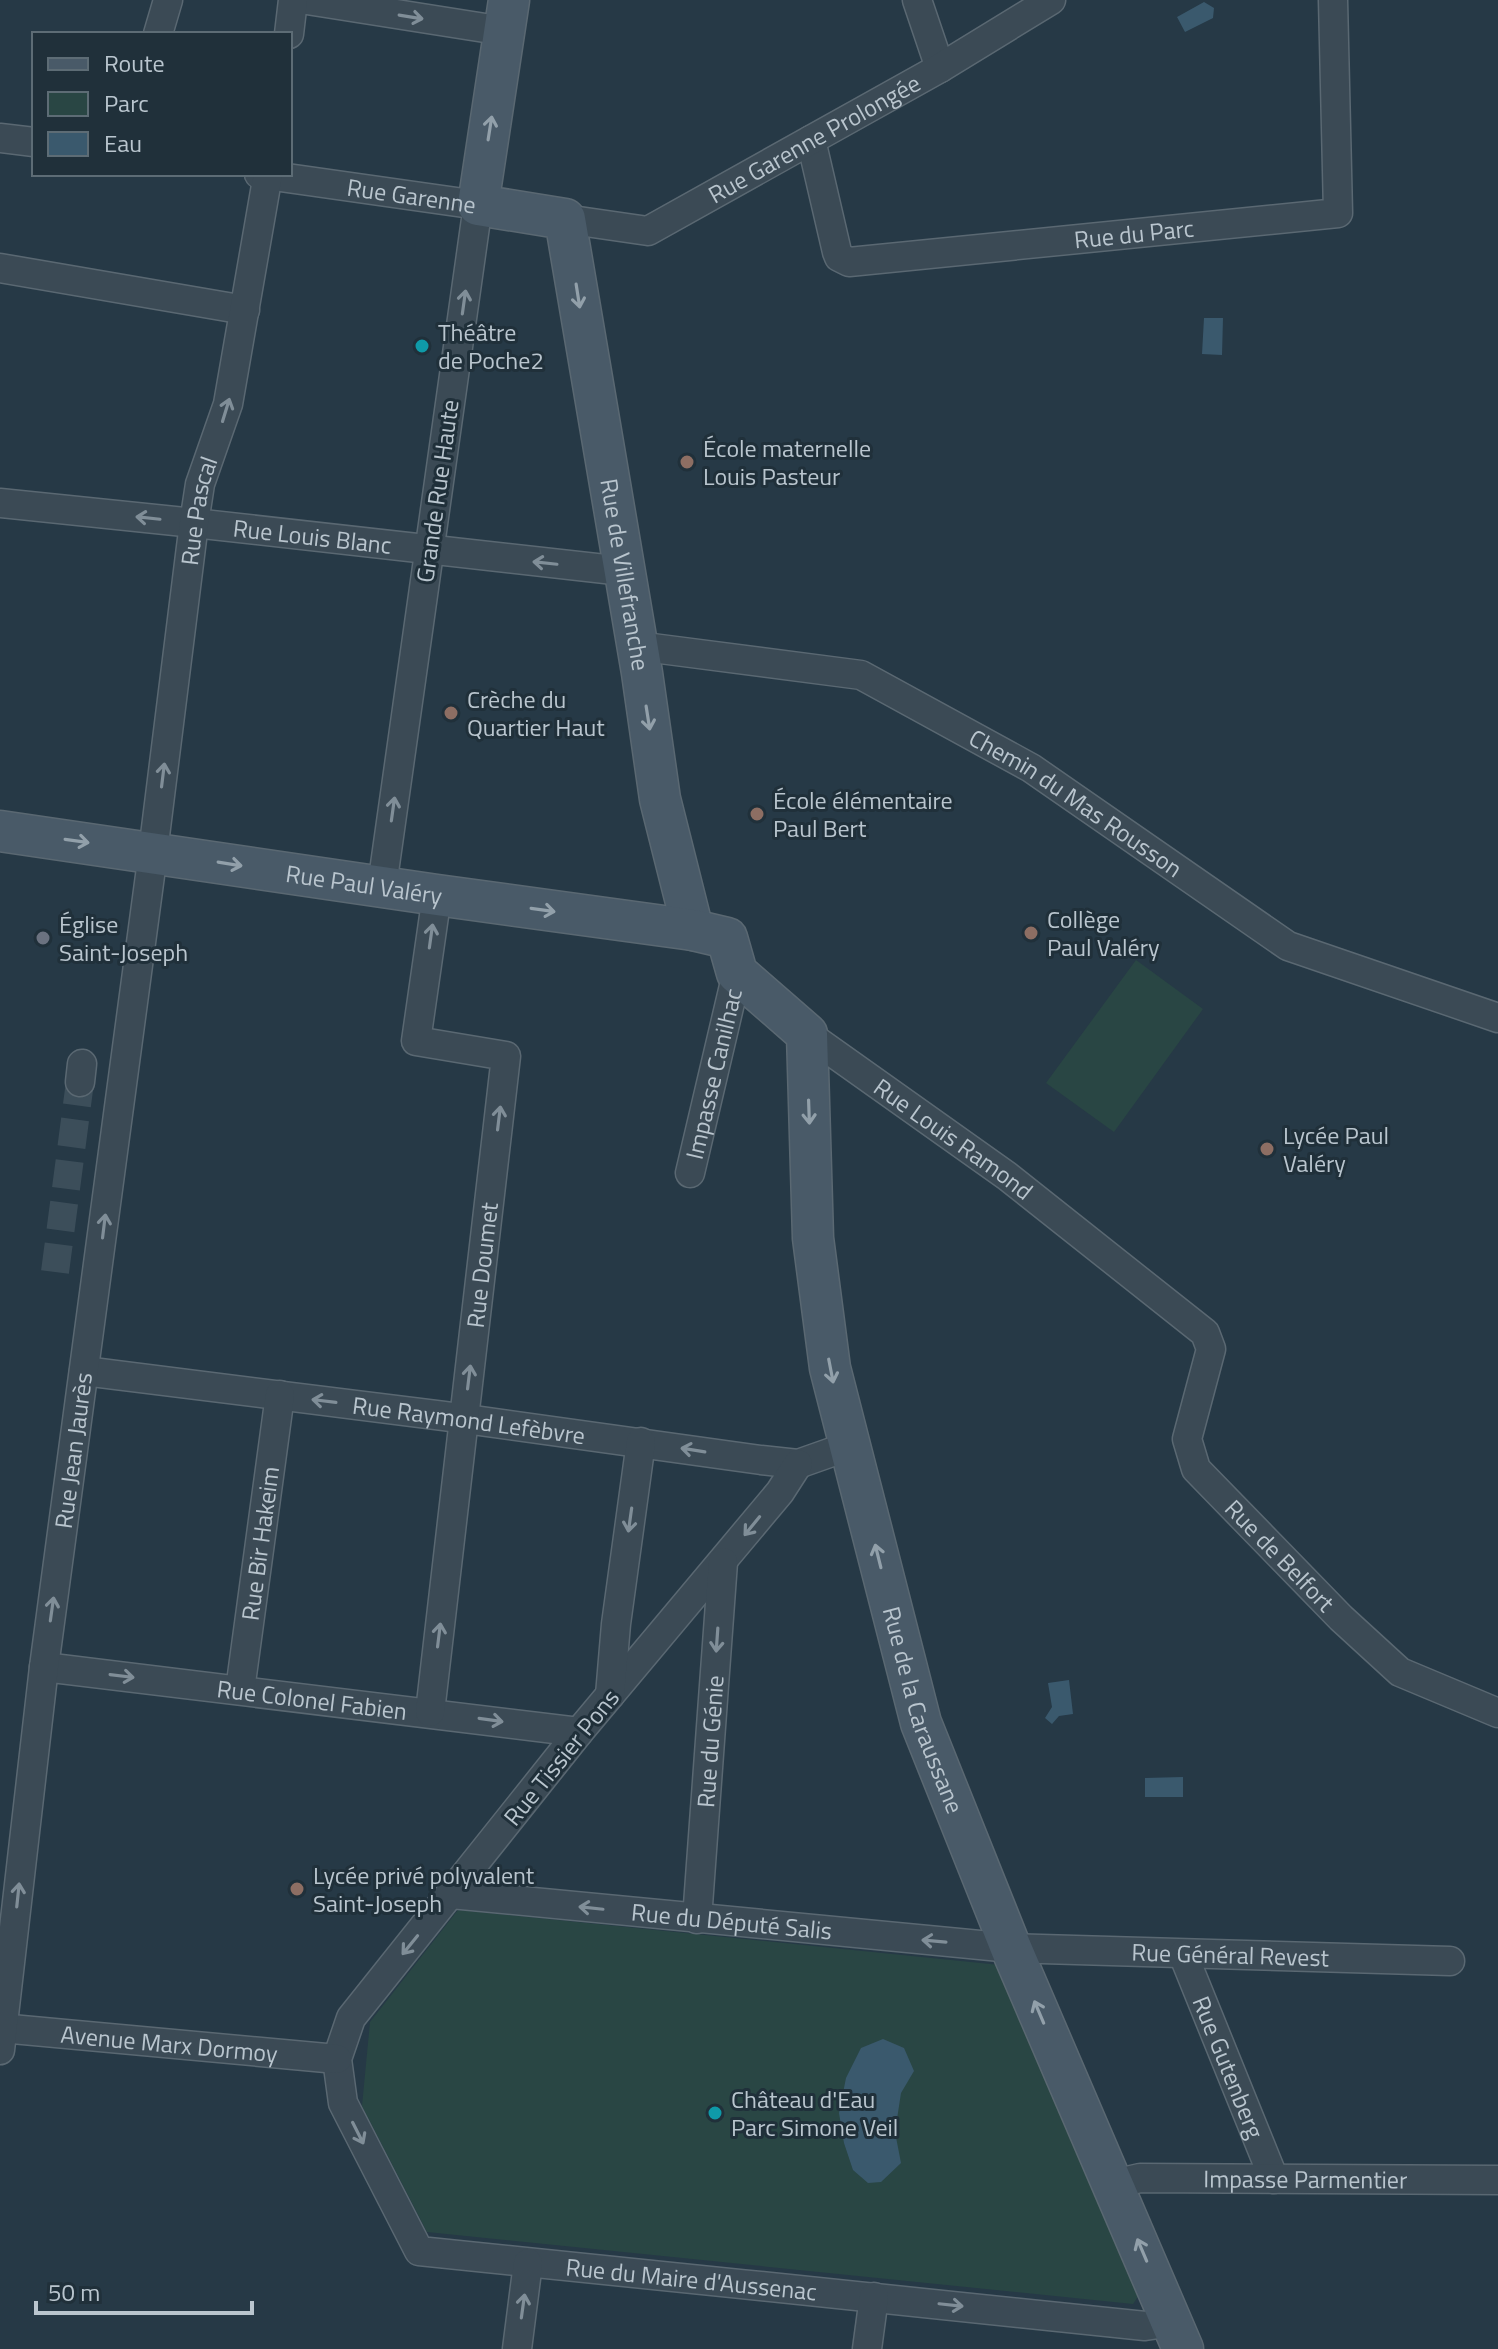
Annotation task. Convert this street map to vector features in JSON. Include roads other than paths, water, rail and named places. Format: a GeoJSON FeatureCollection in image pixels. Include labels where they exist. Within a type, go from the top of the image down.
{"type":"FeatureCollection","features":[{"type":"Feature","properties":{"kind":"street"},"geometry":{"type":"LineString","coordinates":[[159,32],[168,0]]}},
{"type":"Feature","properties":{"kind":"street"},"geometry":{"type":"LineString","coordinates":[[289,32],[293,0]]}},
{"type":"Feature","properties":{"kind":"street"},"geometry":{"type":"LineString","coordinates":[[307,0],[506,16]]}},
{"type":"Feature","properties":{"kind":"street"},"geometry":{"type":"LineString","coordinates":[[917,0],[940,68]]}},
{"type":"Feature","properties":{"kind":"street","name":"Rue Garenne Prolongée"},"geometry":{"type":"LineString","coordinates":[[565,219],[648,231],[940,68],[1051,0]]}},
{"type":"Feature","properties":{"kind":"street","name":"Rue du Parc"},"geometry":{"type":"LineString","coordinates":[[811,140],[837,252],[839,257],[849,262],[1338,213],[1333,0]]}},
{"type":"Feature","properties":{"kind":"street","name":"Grande Rue Haute"},"geometry":{"type":"LineString","coordinates":[[382,886],[506,16]]}},
{"type":"Feature","properties":{"kind":"street"},"geometry":{"type":"LineString","coordinates":[[0,138],[32,142]]}},
{"type":"Feature","properties":{"kind":"street","name":"Rue Pascal"},"geometry":{"type":"LineString","coordinates":[[153,852],[200,484],[228,404],[265,176]]}},
{"type":"Feature","properties":{"kind":"street","name":"Rue Garenne"},"geometry":{"type":"LineString","coordinates":[[272,176],[565,219]]}},
{"type":"Feature","properties":{"kind":"street","name":"Rue de Villefranche"},"geometry":{"type":"LineString","coordinates":[[565,219],[660,799],[719,947]]}},
{"type":"Feature","properties":{"kind":"street"},"geometry":{"type":"LineString","coordinates":[[0,268],[245,310]]}},
{"type":"Feature","properties":{"kind":"street","name":"Rue Louis Blanc"},"geometry":{"type":"LineString","coordinates":[[0,503],[623,571]]}},
{"type":"Feature","properties":{"kind":"street","name":"Chemin du Mas Rousson"},"geometry":{"type":"LineString","coordinates":[[637,646],[861,675],[1031,768],[1288,946],[1498,1018]]}},
{"type":"Feature","properties":{"kind":"street","name":"Rue Paul Valéry"},"geometry":{"type":"LineString","coordinates":[[0,831],[382,886],[719,947]]}},
{"type":"Feature","properties":{"kind":"street","name":"Rue Jean Jaurès"},"geometry":{"type":"LineString","coordinates":[[1,2035],[44,1667],[153,852]]}},
{"type":"Feature","properties":{"kind":"street","name":"Rue Doumet"},"geometry":{"type":"LineString","coordinates":[[430,1712],[506,1056],[416,1041],[437,895]]}},
{"type":"Feature","properties":{"kind":"street","name":"Rue Louis Ramond"},"geometry":{"type":"LineString","coordinates":[[719,947],[807,1034],[1007,1176],[1197,1327]]}},
{"type":"Feature","properties":{"kind":"street","name":"Impasse Canilhac"},"geometry":{"type":"LineString","coordinates":[[690,1173],[719,947]]}},
{"type":"Feature","properties":{"kind":"street","name":"Rue de la Caraussane"},"geometry":{"type":"LineString","coordinates":[[807,1034],[813,1238],[830,1368],[921,1723],[1011,1948],[1178,2336]]}},
{"type":"Feature","properties":{"kind":"street","name":"Rue de Belfort"},"geometry":{"type":"LineString","coordinates":[[1197,1327],[1205,1333],[1211,1349],[1187,1439],[1196,1469],[1341,1618],[1400,1672],[1498,1713]]}},
{"type":"Feature","properties":{"kind":"street","name":"Rue Raymond Lefèbvre"},"geometry":{"type":"LineString","coordinates":[[84,1371],[798,1464],[849,1446]]}},
{"type":"Feature","properties":{"kind":"street","name":"Rue Bir Hakeim"},"geometry":{"type":"LineString","coordinates":[[240,1690],[280,1395]]}},
{"type":"Feature","properties":{"kind":"street"},"geometry":{"type":"LineString","coordinates":[[610,1695],[616,1624],[641,1442]]}},
{"type":"Feature","properties":{"kind":"street","name":"Rue Tissier Pons"},"geometry":{"type":"LineString","coordinates":[[337,2059],[351,2018],[579,1732],[780,1492],[798,1464]]}},
{"type":"Feature","properties":{"kind":"street","name":"Rue du Génie"},"geometry":{"type":"LineString","coordinates":[[697,1919],[723,1562]]}},
{"type":"Feature","properties":{"kind":"street","name":"Rue Colonel Fabien"},"geometry":{"type":"LineString","coordinates":[[44,1667],[579,1732]]}},
{"type":"Feature","properties":{"kind":"street","name":"Rue du Député Salis"},"geometry":{"type":"LineString","coordinates":[[451,1894],[1011,1948]]}},
{"type":"Feature","properties":{"kind":"street","name":"Rue Général Revest"},"geometry":{"type":"LineString","coordinates":[[1011,1948],[1450,1961]]}},
{"type":"Feature","properties":{"kind":"street","name":"Rue Gutenberg"},"geometry":{"type":"LineString","coordinates":[[1183,1954],[1274,2179]]}},
{"type":"Feature","properties":{"kind":"street","name":"Avenue Marx Dormoy"},"geometry":{"type":"LineString","coordinates":[[1,2035],[337,2059]]}},
{"type":"Feature","properties":{"kind":"street","name":"Rue du Maire d'Aussenac"},"geometry":{"type":"LineString","coordinates":[[337,2059],[343,2103],[419,2251],[1145,2326],[1178,2336]]}},
{"type":"Feature","properties":{"kind":"street","name":"Impasse Parmentier"},"geometry":{"type":"LineString","coordinates":[[1114,2184],[1140,2178],[1498,2180]]}},
{"type":"Feature","properties":{"kind":"street"},"geometry":{"type":"LineString","coordinates":[[517,2349],[528,2263]]}},
{"type":"Feature","properties":{"kind":"street"},"geometry":{"type":"LineString","coordinates":[[867,2349],[874,2297]]}},
{"type":"Feature","properties":{"kind":"water"},"geometry":{"type":"Polygon","coordinates":[[[1204,2],[1214,8],[1213,18],[1185,32],[1177,17],[1204,2]]]}},
{"type":"Feature","properties":{"kind":"water"},"geometry":{"type":"Polygon","coordinates":[[[1204,318],[1223,318],[1222,355],[1202,354],[1204,318]]]}},
{"type":"Feature","properties":{"kind":"water"},"geometry":{"type":"Polygon","coordinates":[[[1069,1680],[1073,1714],[1059,1716],[1052,1724],[1045,1718],[1052,1707],[1048,1683],[1069,1680]]]}},
{"type":"Feature","properties":{"kind":"water"},"geometry":{"type":"Polygon","coordinates":[[[1183,1777],[1183,1797],[1145,1797],[1145,1778],[1183,1777]]]}},
{"type":"Feature","properties":{"kind":"water"},"geometry":{"type":"Polygon","coordinates":[[[883,2039],[904,2048],[914,2071],[901,2093],[895,2132],[901,2163],[881,2182],[868,2183],[853,2170],[839,2113],[846,2078],[861,2048],[883,2039]]]}},
{"type":"Feature","properties":{"kind":"tunnel"},"geometry":{"type":"LineString","coordinates":[[55,1272],[80,1082]]}},
{"type":"Feature","properties":{"kind":"place","name":"Théâtre de Poche2"},"geometry":{"type":"Point","coordinates":[422,346]}},
{"type":"Feature","properties":{"kind":"place","name":"École maternelle Louis Pasteur"},"geometry":{"type":"Point","coordinates":[687,462]}},
{"type":"Feature","properties":{"kind":"place","name":"Crèche du Quartier Haut"},"geometry":{"type":"Point","coordinates":[451,713]}},
{"type":"Feature","properties":{"kind":"place","name":"École élémentaire Paul Bert"},"geometry":{"type":"Point","coordinates":[757,814]}},
{"type":"Feature","properties":{"kind":"place","name":"Collège Paul Valéry"},"geometry":{"type":"Point","coordinates":[1031,933]}},
{"type":"Feature","properties":{"kind":"place","name":"Église Saint-Joseph"},"geometry":{"type":"Point","coordinates":[43,938]}},
{"type":"Feature","properties":{"kind":"place","name":"Lycée Paul Valéry"},"geometry":{"type":"Point","coordinates":[1267,1149]}},
{"type":"Feature","properties":{"kind":"place","name":"Lycée privé polyvalent Saint-Joseph"},"geometry":{"type":"Point","coordinates":[297,1889]}},
{"type":"Feature","properties":{"kind":"place","name":"Château d'Eau Parc Simone Veil"},"geometry":{"type":"Point","coordinates":[715,2113]}}]}
